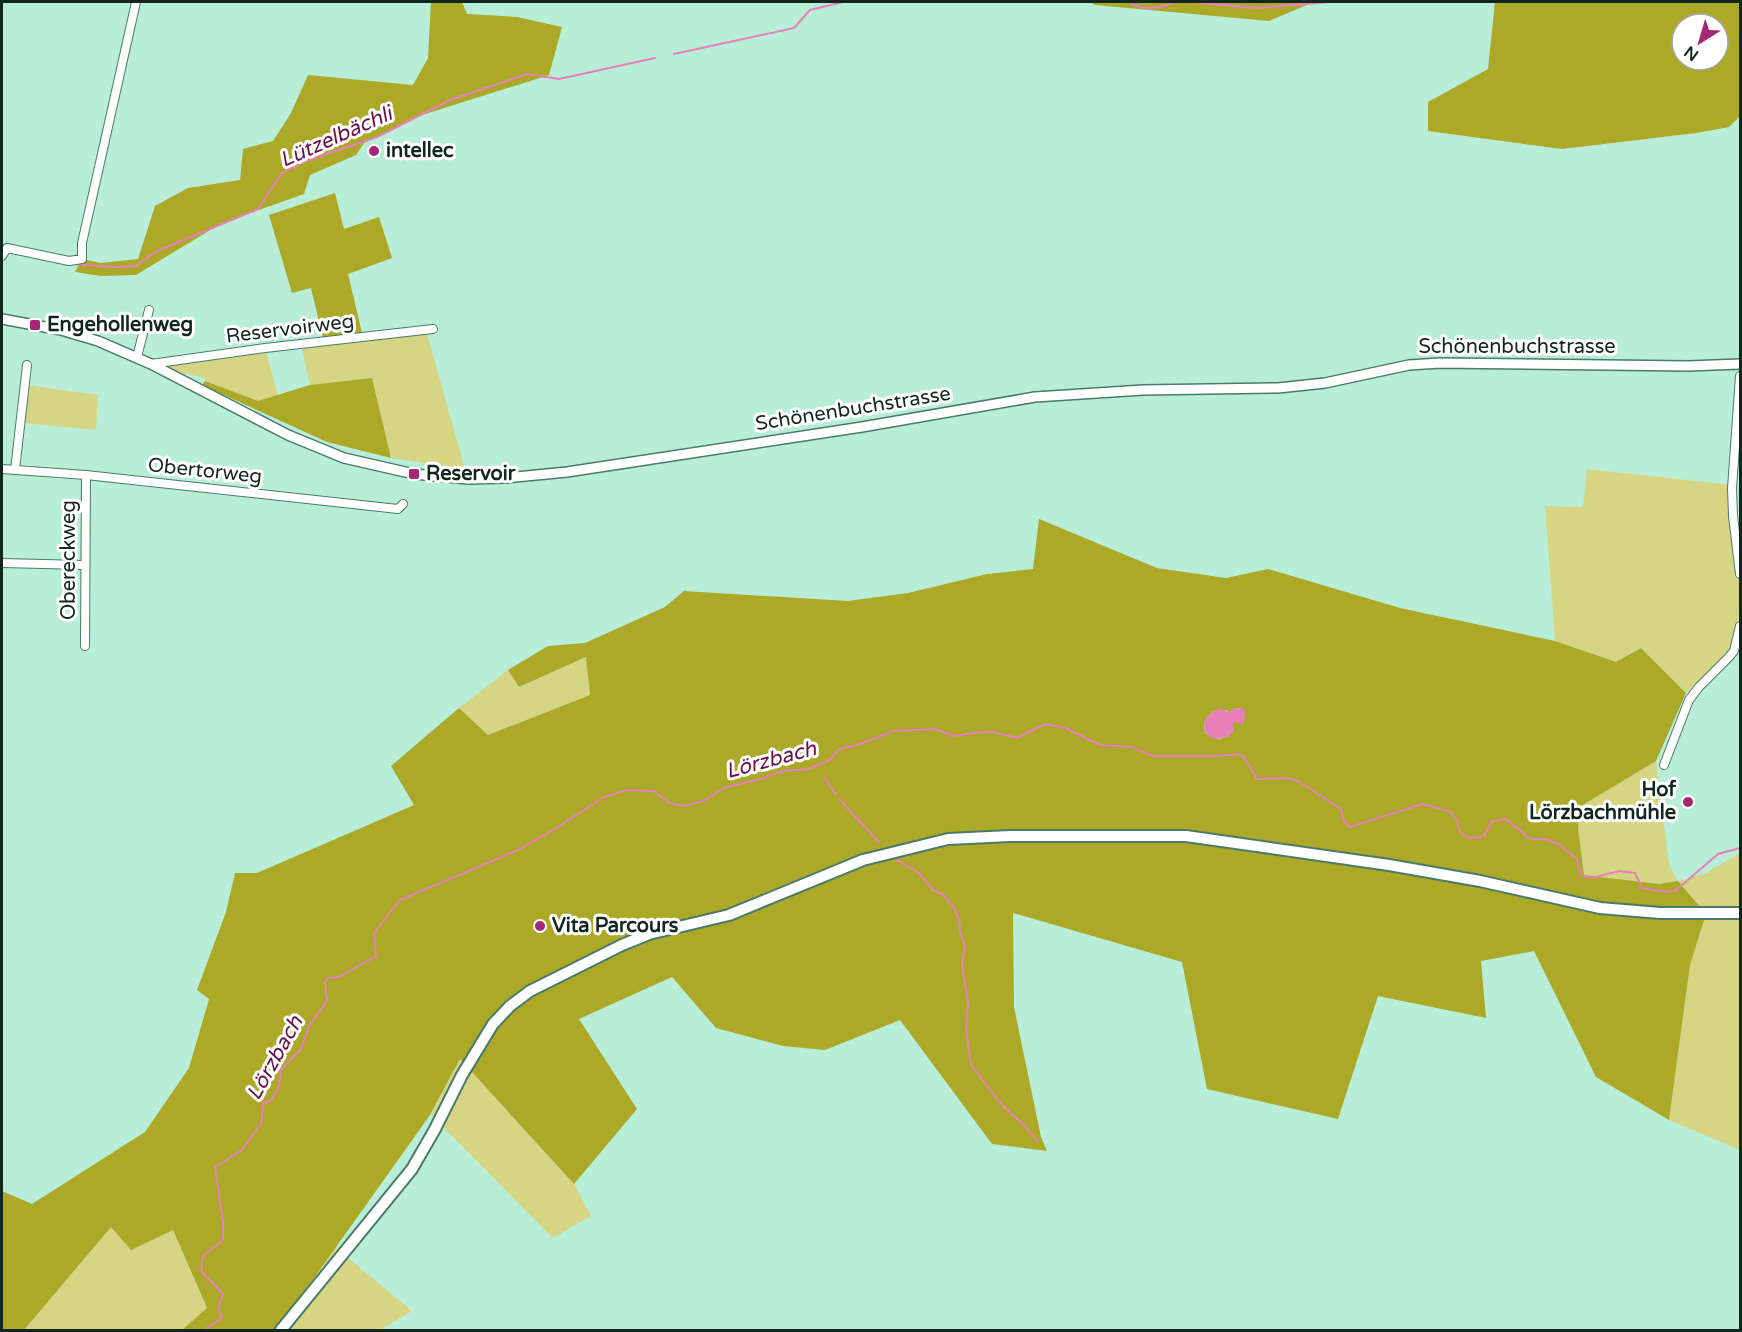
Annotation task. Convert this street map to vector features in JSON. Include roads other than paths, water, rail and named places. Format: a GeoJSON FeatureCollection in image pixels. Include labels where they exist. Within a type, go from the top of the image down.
{"type":"FeatureCollection","features":[{"type":"Feature","properties":{"kind":"main road"},"geometry":{"type":"LineString","coordinates":[[281,1330],[412,1169],[462,1075],[494,1024],[510,1006],[530,991],[631,941],[649,934],[729,915],[872,857],[948,839],[1022,836],[1186,836],[1389,865],[1480,881],[1600,908],[1660,913],[1740,913]]}},
{"type":"Feature","properties":{"kind":"street"},"geometry":{"type":"LineString","coordinates":[[2,256],[7,248],[69,261],[82,259],[82,243],[136,2]]}},
{"type":"Feature","properties":{"kind":"street"},"geometry":{"type":"LineString","coordinates":[[137,357],[149,310]]}},
{"type":"Feature","properties":{"kind":"street","name":"Schönenbuchstrasse"},"geometry":{"type":"LineString","coordinates":[[2,319],[61,330],[98,341],[137,357],[288,435],[344,458],[414,474],[487,479],[567,472],[655,459],[1035,397],[1143,390],[1290,387],[1325,383],[1409,365],[1440,363],[1688,366],[1740,364]]}},
{"type":"Feature","properties":{"kind":"street","name":"Reservoirweg"},"geometry":{"type":"LineString","coordinates":[[151,364],[265,348],[433,329]]}},
{"type":"Feature","properties":{"kind":"street"},"geometry":{"type":"LineString","coordinates":[[15,470],[27,365]]}},
{"type":"Feature","properties":{"kind":"street"},"geometry":{"type":"LineString","coordinates":[[1740,376],[1732,488],[1740,574]]}},
{"type":"Feature","properties":{"kind":"street","name":"Obertorweg"},"geometry":{"type":"LineString","coordinates":[[2,469],[86,475],[398,508],[402,504]]}},
{"type":"Feature","properties":{"kind":"street","name":"Obereckweg"},"geometry":{"type":"LineString","coordinates":[[85,646],[86,475]]}},
{"type":"Feature","properties":{"kind":"street"},"geometry":{"type":"LineString","coordinates":[[2,563],[84,565]]}},
{"type":"Feature","properties":{"kind":"street"},"geometry":{"type":"LineString","coordinates":[[1664,765],[1689,700],[1698,687],[1734,651],[1740,626]]}},
{"type":"Feature","properties":{"kind":"waterway","name":"Lützelbächli"},"geometry":{"type":"LineString","coordinates":[[674,54],[794,28],[810,10],[843,2]]}},
{"type":"Feature","properties":{"kind":"waterway","name":"Lützelbächli"},"geometry":{"type":"LineString","coordinates":[[1129,2],[1140,7],[1152,8],[1175,2]]}},
{"type":"Feature","properties":{"kind":"waterway","name":"Lützelbächli"},"geometry":{"type":"LineString","coordinates":[[1191,2],[1256,8],[1330,2]]}},
{"type":"Feature","properties":{"kind":"waterway","name":"Lützelbächli"},"geometry":{"type":"LineString","coordinates":[[71,264],[135,266],[157,251],[258,209],[282,173],[303,162],[377,137],[450,100],[527,74],[559,79],[655,58]]}},
{"type":"Feature","properties":{"kind":"waterway","name":"Lörzbach"},"geometry":{"type":"LineString","coordinates":[[204,1330],[222,1318],[218,1307],[223,1294],[201,1271],[203,1256],[223,1240],[223,1222],[215,1167],[242,1150],[261,1124],[263,1104],[271,1100],[278,1089],[281,1070],[301,1049],[310,1024],[327,1001],[325,982],[328,978],[339,977],[376,956],[374,933],[400,900],[516,851],[604,797],[627,790],[654,791],[669,803],[684,806],[703,801],[726,787],[783,771],[808,769],[830,760],[839,749],[857,745],[893,731],[936,729],[952,736],[993,732],[1017,738],[1045,724],[1065,728],[1100,745],[1131,747],[1153,756],[1237,754],[1244,757],[1257,779],[1287,778],[1298,781],[1341,809],[1344,822],[1350,827],[1422,804],[1449,811],[1457,820],[1460,832],[1467,837],[1478,838],[1485,835],[1491,822],[1506,819],[1530,839],[1545,839],[1560,845],[1577,859],[1581,875],[1592,878],[1619,871],[1635,873],[1642,888],[1665,892],[1675,891],[1718,854],[1740,848]]}},
{"type":"Feature","properties":{"kind":"waterway"},"geometry":{"type":"LineString","coordinates":[[824,777],[836,795]]}},
{"type":"Feature","properties":{"kind":"waterway"},"geometry":{"type":"LineString","coordinates":[[839,799],[879,842]]}},
{"type":"Feature","properties":{"kind":"waterway"},"geometry":{"type":"LineString","coordinates":[[897,860],[919,873],[933,890],[943,895],[953,906],[959,919],[965,947],[962,963],[968,1004],[966,1027],[971,1065],[1002,1105],[1027,1128],[1038,1142]]}},
{"type":"Feature","properties":{"kind":"place","name":"intellec"},"geometry":{"type":"Point","coordinates":[374,151]}},
{"type":"Feature","properties":{"kind":"place","name":"Engehollenweg"},"geometry":{"type":"Point","coordinates":[35,325]}},
{"type":"Feature","properties":{"kind":"place","name":"Reservoir"},"geometry":{"type":"Point","coordinates":[414,474]}},
{"type":"Feature","properties":{"kind":"place","name":"Hof Lörzbachmühle"},"geometry":{"type":"Point","coordinates":[1688,802]}},
{"type":"Feature","properties":{"kind":"place","name":"Vita Parcours"},"geometry":{"type":"Point","coordinates":[540,926]}}]}
